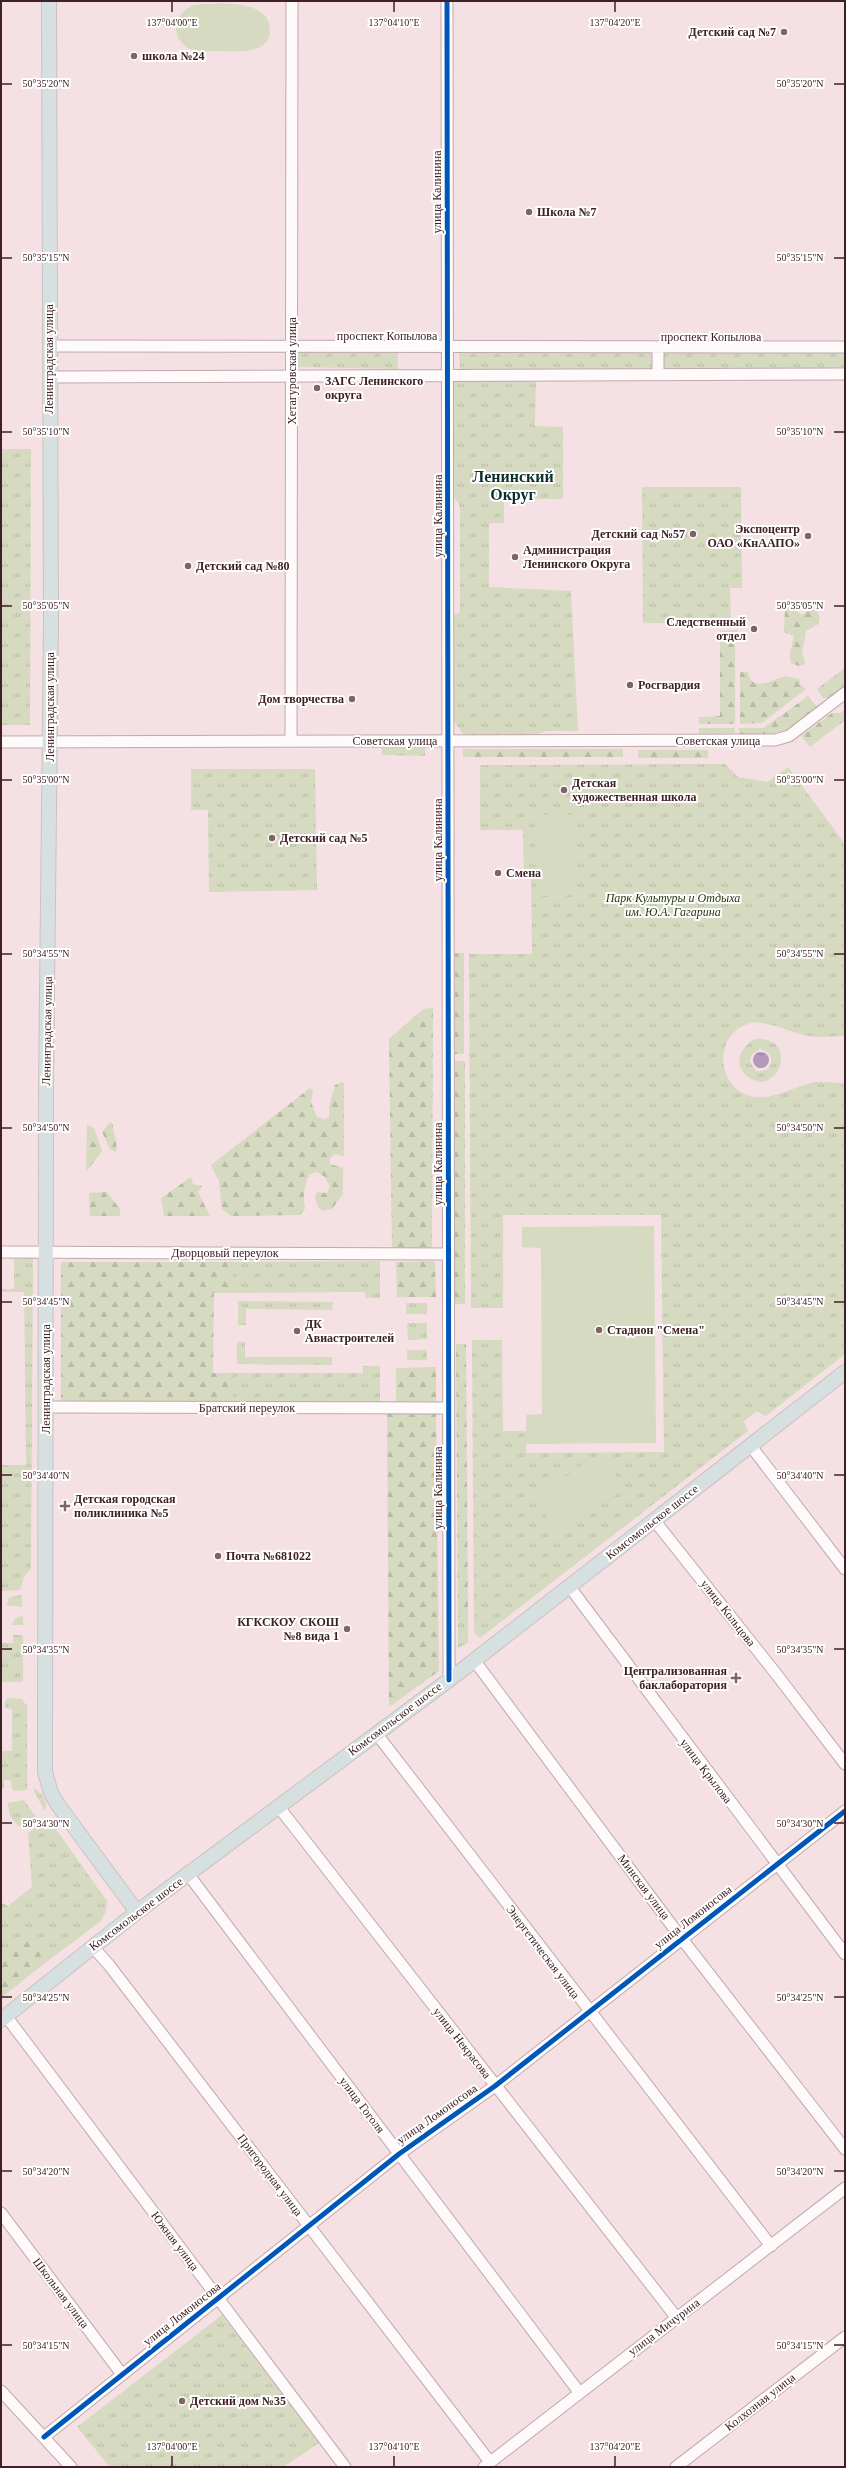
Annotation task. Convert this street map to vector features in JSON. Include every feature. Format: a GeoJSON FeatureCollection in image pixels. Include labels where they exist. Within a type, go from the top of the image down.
{"type":"FeatureCollection","features":[{"type":"Feature","properties":{"kind":"main road","name":"Ленинградская улица"},"geometry":{"type":"LineString","coordinates":[[49,1],[48,346],[51,614],[46,1252],[45,1772],[51,1793],[58,1805],[137,1912]]}},
{"type":"Feature","properties":{"kind":"main road","name":"Комсомольское шоссе"},"geometry":{"type":"LineString","coordinates":[[4,2018],[137,1912],[448,1680],[845,1372]]}},
{"type":"Feature","properties":{"kind":"street","name":"Хетагуровская улица"},"geometry":{"type":"LineString","coordinates":[[291,741],[292,1]]}},
{"type":"Feature","properties":{"kind":"street","name":"улица Калинина"},"geometry":{"type":"LineString","coordinates":[[447,1],[448,1680]]}},
{"type":"Feature","properties":{"kind":"street","name":"проспект Копылова"},"geometry":{"type":"LineString","coordinates":[[48,346],[845,347]]}},
{"type":"Feature","properties":{"kind":"street","name":"проспект Копылова"},"geometry":{"type":"LineString","coordinates":[[658,347],[658,375]]}},
{"type":"Feature","properties":{"kind":"street"},"geometry":{"type":"LineString","coordinates":[[49,377],[845,374]]}},
{"type":"Feature","properties":{"kind":"street","name":"Советская улица"},"geometry":{"type":"LineString","coordinates":[[1,742],[775,740],[789,736],[845,693]]}},
{"type":"Feature","properties":{"kind":"street","name":"Дворцовый переулок"},"geometry":{"type":"LineString","coordinates":[[1,1252],[448,1254]]}},
{"type":"Feature","properties":{"kind":"street","name":"Братский переулок"},"geometry":{"type":"LineString","coordinates":[[46,1407],[448,1408]]}},
{"type":"Feature","properties":{"kind":"street"},"geometry":{"type":"LineString","coordinates":[[750,1445],[845,1569]]}},
{"type":"Feature","properties":{"kind":"street","name":"улица Кольцова"},"geometry":{"type":"LineString","coordinates":[[654,1520],[777,1675],[845,1764]]}},
{"type":"Feature","properties":{"kind":"street","name":"улица Крылова"},"geometry":{"type":"LineString","coordinates":[[569,1586],[776,1865],[845,1954]]}},
{"type":"Feature","properties":{"kind":"street","name":"Минская улица"},"geometry":{"type":"LineString","coordinates":[[474,1660],[682,1939],[845,2149]]}},
{"type":"Feature","properties":{"kind":"street","name":"Энергетическая улица"},"geometry":{"type":"LineString","coordinates":[[376,1734],[588,2012],[771,2246]]}},
{"type":"Feature","properties":{"kind":"street","name":"улица Некрасова"},"geometry":{"type":"LineString","coordinates":[[278,1806],[676,2317]]}},
{"type":"Feature","properties":{"kind":"street","name":"улица Ломоносова"},"geometry":{"type":"LineString","coordinates":[[44,2437],[121,2373],[218,2299],[308,2225],[399,2154],[495,2086],[845,1811]]}},
{"type":"Feature","properties":{"kind":"street","name":"улица Гоголя"},"geometry":{"type":"LineString","coordinates":[[188,1874],[579,2392]]}},
{"type":"Feature","properties":{"kind":"street","name":"Пригородная улица"},"geometry":{"type":"LineString","coordinates":[[93,1947],[109,1965],[308,2225],[487,2464]]}},
{"type":"Feature","properties":{"kind":"street","name":"Южная улица"},"geometry":{"type":"LineString","coordinates":[[4,2018],[345,2467]]}},
{"type":"Feature","properties":{"kind":"street","name":"улица Мичурина"},"geometry":{"type":"LineString","coordinates":[[487,2464],[845,2188]]}},
{"type":"Feature","properties":{"kind":"street","name":"Школьная улица"},"geometry":{"type":"LineString","coordinates":[[1,2213],[121,2373]]}},
{"type":"Feature","properties":{"kind":"street","name":"Колхозная улица"},"geometry":{"type":"LineString","coordinates":[[676,2467],[845,2337]]}},
{"type":"Feature","properties":{"kind":"street"},"geometry":{"type":"LineString","coordinates":[[1,2391],[71,2467]]}},
{"type":"Feature","properties":{"kind":"green space"},"geometry":{"type":"Polygon","coordinates":[[[235,4],[255,9],[263,14],[268,20],[270,31],[268,39],[257,49],[248,51],[198,51],[190,49],[179,39],[176,32],[176,26],[182,14],[194,5],[235,4]]]}},
{"type":"Feature","properties":{"kind":"green space"},"geometry":{"type":"Polygon","coordinates":[[[398,350],[398,369],[295,367],[296,351],[398,350]]]}},
{"type":"Feature","properties":{"kind":"green space"},"geometry":{"type":"Polygon","coordinates":[[[459,351],[845,352],[845,369],[460,369],[459,351]]]}},
{"type":"Feature","properties":{"kind":"green space"},"geometry":{"type":"Polygon","coordinates":[[[451,378],[536,379],[535,426],[563,427],[563,499],[504,499],[504,523],[489,523],[489,587],[571,591],[578,731],[546,731],[531,736],[464,735],[451,717],[451,617],[460,612],[460,507],[451,491],[451,378]]]}},
{"type":"Feature","properties":{"kind":"green space"},"geometry":{"type":"Polygon","coordinates":[[[1,449],[31,449],[30,725],[1,725],[1,449]]]}},
{"type":"Feature","properties":{"kind":"green space"},"geometry":{"type":"Polygon","coordinates":[[[642,487],[741,487],[742,588],[730,588],[731,624],[643,623],[642,487]]]}},
{"type":"Feature","properties":{"kind":"green space"},"geometry":{"type":"Polygon","coordinates":[[[785,608],[794,608],[801,615],[811,609],[817,611],[820,618],[818,624],[806,631],[802,654],[806,664],[799,666],[791,663],[790,653],[794,636],[784,632],[785,608]]]}},
{"type":"Feature","properties":{"kind":"green space"},"geometry":{"type":"Polygon","coordinates":[[[738,630],[735,636],[735,724],[699,724],[699,717],[720,716],[720,631],[738,630]]]}},
{"type":"Feature","properties":{"kind":"green space"},"geometry":{"type":"Polygon","coordinates":[[[845,668],[845,687],[830,698],[823,698],[817,689],[845,668]]]}},
{"type":"Feature","properties":{"kind":"green space"},"geometry":{"type":"Polygon","coordinates":[[[740,672],[748,672],[753,682],[758,684],[785,677],[799,679],[801,685],[806,689],[762,723],[740,724],[740,672]]]}},
{"type":"Feature","properties":{"kind":"green space"},"geometry":{"type":"Polygon","coordinates":[[[808,696],[817,707],[792,728],[785,725],[782,715],[808,696]]]}},
{"type":"Feature","properties":{"kind":"green space"},"geometry":{"type":"Polygon","coordinates":[[[845,709],[845,720],[810,747],[801,736],[832,713],[841,713],[845,709]]]}},
{"type":"Feature","properties":{"kind":"green space"},"geometry":{"type":"Polygon","coordinates":[[[782,715],[785,725],[792,728],[772,734],[778,727],[777,718],[782,715]]]}},
{"type":"Feature","properties":{"kind":"green space"},"geometry":{"type":"Polygon","coordinates":[[[777,718],[778,727],[772,734],[739,734],[739,728],[763,728],[777,718]]]}},
{"type":"Feature","properties":{"kind":"green space"},"geometry":{"type":"Polygon","coordinates":[[[699,728],[735,728],[735,733],[699,734],[699,728]]]}},
{"type":"Feature","properties":{"kind":"green space"},"geometry":{"type":"Polygon","coordinates":[[[382,748],[425,748],[425,756],[382,755],[382,748]]]}},
{"type":"Feature","properties":{"kind":"green space"},"geometry":{"type":"Polygon","coordinates":[[[463,749],[623,749],[623,757],[463,757],[463,749]]]}},
{"type":"Feature","properties":{"kind":"green space"},"geometry":{"type":"Polygon","coordinates":[[[638,750],[708,750],[708,758],[638,758],[638,750]]]}},
{"type":"Feature","properties":{"kind":"green space","name":"Парк Культуры и Отдыха им. Ю.А. Гагарина"},"geometry":{"type":"Polygon","coordinates":[[[725,764],[738,777],[767,782],[788,767],[845,844],[845,1036],[813,1037],[770,1024],[747,1024],[736,1030],[729,1039],[724,1049],[723,1061],[725,1072],[731,1082],[739,1091],[750,1096],[766,1097],[815,1082],[845,1083],[845,1354],[766,1416],[757,1411],[744,1421],[748,1431],[480,1638],[474,1632],[472,1340],[502,1340],[503,1431],[526,1431],[526,1453],[664,1452],[661,1215],[503,1215],[503,1308],[471,1308],[469,954],[532,954],[531,876],[524,873],[523,830],[480,830],[480,765],[725,764]]]}},
{"type":"Feature","properties":{"kind":"green space"},"geometry":{"type":"Polygon","coordinates":[[[191,769],[315,769],[317,890],[209,892],[208,810],[191,810],[191,769]]]}},
{"type":"Feature","properties":{"kind":"green space"},"geometry":{"type":"Polygon","coordinates":[[[535,815],[573,815],[574,895],[536,896],[535,815]]]}},
{"type":"Feature","properties":{"kind":"green space"},"geometry":{"type":"Polygon","coordinates":[[[455,953],[464,953],[464,1054],[455,1054],[455,953]]]}},
{"type":"Feature","properties":{"kind":"green space"},"geometry":{"type":"Polygon","coordinates":[[[433,1008],[432,1248],[392,1249],[389,1039],[423,1009],[433,1008]]]}},
{"type":"Feature","properties":{"kind":"green space"},"geometry":{"type":"Polygon","coordinates":[[[755,1039],[769,1040],[778,1047],[781,1056],[780,1065],[775,1074],[768,1080],[758,1081],[747,1076],[742,1071],[739,1061],[740,1056],[742,1051],[755,1039]],[[760,1049],[751,1055],[750,1062],[756,1071],[764,1071],[769,1067],[771,1064],[771,1057],[769,1053],[760,1049]]]}},
{"type":"Feature","properties":{"kind":"green space"},"geometry":{"type":"Polygon","coordinates":[[[455,1061],[465,1061],[465,1304],[455,1304],[455,1061]]]}},
{"type":"Feature","properties":{"kind":"green space"},"geometry":{"type":"Polygon","coordinates":[[[342,1082],[344,1083],[344,1156],[335,1154],[330,1158],[330,1164],[343,1168],[343,1194],[332,1209],[323,1211],[318,1207],[315,1197],[317,1192],[326,1193],[330,1187],[325,1177],[317,1172],[310,1174],[306,1183],[304,1195],[305,1209],[300,1215],[231,1216],[222,1209],[219,1181],[211,1165],[310,1088],[313,1091],[311,1102],[317,1117],[323,1119],[329,1117],[329,1107],[335,1085],[342,1082]]]}},
{"type":"Feature","properties":{"kind":"green space"},"geometry":{"type":"Polygon","coordinates":[[[110,1122],[113,1124],[116,1152],[110,1149],[102,1132],[110,1122]]]}},
{"type":"Feature","properties":{"kind":"green space"},"geometry":{"type":"Polygon","coordinates":[[[87,1125],[94,1128],[102,1151],[86,1172],[87,1125]]]}},
{"type":"Feature","properties":{"kind":"green space"},"geometry":{"type":"Polygon","coordinates":[[[191,1177],[193,1184],[202,1186],[198,1192],[210,1216],[164,1216],[161,1198],[191,1177]]]}},
{"type":"Feature","properties":{"kind":"green space"},"geometry":{"type":"Polygon","coordinates":[[[107,1192],[120,1209],[120,1216],[90,1216],[89,1193],[107,1192]]]}},
{"type":"Feature","properties":{"kind":"green space","name":"Стадион \"Смена\""},"geometry":{"type":"Polygon","coordinates":[[[654,1226],[656,1443],[526,1444],[526,1415],[542,1414],[541,1248],[522,1247],[522,1227],[654,1226]]]}},
{"type":"Feature","properties":{"kind":"green space"},"geometry":{"type":"Polygon","coordinates":[[[14,1258],[33,1258],[31,1569],[24,1577],[20,1590],[1,1591],[1,1465],[26,1465],[24,1292],[1,1292],[1,1289],[14,1289],[14,1258]]]}},
{"type":"Feature","properties":{"kind":"green space"},"geometry":{"type":"Polygon","coordinates":[[[380,1261],[380,1298],[365,1298],[365,1292],[233,1293],[233,1262],[380,1261]]]}},
{"type":"Feature","properties":{"kind":"green space"},"geometry":{"type":"Polygon","coordinates":[[[435,1261],[436,1297],[397,1297],[396,1262],[435,1261]]]}},
{"type":"Feature","properties":{"kind":"green space"},"geometry":{"type":"Polygon","coordinates":[[[61,1262],[233,1262],[233,1293],[214,1293],[213,1373],[233,1373],[233,1403],[61,1402],[61,1262]]]}},
{"type":"Feature","properties":{"kind":"green space"},"geometry":{"type":"Polygon","coordinates":[[[238,1301],[333,1302],[332,1310],[246,1309],[246,1325],[238,1325],[238,1301]]]}},
{"type":"Feature","properties":{"kind":"green space"},"geometry":{"type":"Polygon","coordinates":[[[406,1303],[427,1303],[427,1314],[406,1314],[406,1303]]]}},
{"type":"Feature","properties":{"kind":"green space"},"geometry":{"type":"Polygon","coordinates":[[[407,1323],[427,1323],[427,1339],[408,1340],[407,1323]]]}},
{"type":"Feature","properties":{"kind":"green space"},"geometry":{"type":"Polygon","coordinates":[[[237,1342],[245,1342],[245,1357],[332,1357],[332,1365],[237,1364],[237,1342]]]}},
{"type":"Feature","properties":{"kind":"green space"},"geometry":{"type":"Polygon","coordinates":[[[456,1344],[466,1344],[468,1622],[458,1622],[456,1344]]]}},
{"type":"Feature","properties":{"kind":"green space"},"geometry":{"type":"Polygon","coordinates":[[[407,1350],[427,1350],[427,1360],[407,1360],[407,1350]]]}},
{"type":"Feature","properties":{"kind":"green space"},"geometry":{"type":"Polygon","coordinates":[[[363,1366],[380,1366],[380,1402],[233,1403],[233,1373],[363,1373],[363,1366]]]}},
{"type":"Feature","properties":{"kind":"green space"},"geometry":{"type":"Polygon","coordinates":[[[436,1367],[436,1402],[396,1402],[396,1368],[436,1367]]]}},
{"type":"Feature","properties":{"kind":"green space"},"geometry":{"type":"Polygon","coordinates":[[[387,1413],[436,1413],[439,1671],[389,1707],[387,1413]]]}},
{"type":"Feature","properties":{"kind":"green space"},"geometry":{"type":"Polygon","coordinates":[[[592,1458],[604,1460],[620,1480],[618,1493],[567,1530],[555,1528],[538,1504],[542,1493],[592,1458]]]}},
{"type":"Feature","properties":{"kind":"green space"},"geometry":{"type":"Polygon","coordinates":[[[22,1595],[22,1607],[7,1605],[9,1597],[22,1595]]]}},
{"type":"Feature","properties":{"kind":"green space"},"geometry":{"type":"Polygon","coordinates":[[[23,1616],[23,1625],[12,1625],[15,1618],[23,1616]]]}},
{"type":"Feature","properties":{"kind":"green space"},"geometry":{"type":"Polygon","coordinates":[[[458,1622],[468,1622],[468,1643],[458,1648],[458,1622]]]}},
{"type":"Feature","properties":{"kind":"green space"},"geometry":{"type":"Polygon","coordinates":[[[13,1635],[23,1635],[23,1682],[1,1682],[1,1643],[13,1643],[13,1635]]]}},
{"type":"Feature","properties":{"kind":"green space"},"geometry":{"type":"Polygon","coordinates":[[[8,1698],[22,1699],[27,1706],[27,1790],[14,1791],[11,1787],[11,1780],[4,1780],[4,1788],[1,1789],[1,1751],[12,1751],[12,1709],[5,1708],[5,1701],[8,1698]]]}},
{"type":"Feature","properties":{"kind":"green space"},"geometry":{"type":"Polygon","coordinates":[[[34,1787],[42,1795],[45,1801],[45,1811],[34,1792],[34,1787]]]}},
{"type":"Feature","properties":{"kind":"green space"},"geometry":{"type":"Polygon","coordinates":[[[24,1800],[36,1817],[23,1826],[18,1826],[10,1816],[8,1803],[24,1800]]]}},
{"type":"Feature","properties":{"kind":"green space"},"geometry":{"type":"Polygon","coordinates":[[[48,1818],[107,1901],[106,1911],[101,1921],[45,1963],[46,1952],[6,1959],[1,1963],[1,1902],[8,1906],[32,1887],[28,1833],[48,1818]]]}},
{"type":"Feature","properties":{"kind":"green space"},"geometry":{"type":"Polygon","coordinates":[[[28,1941],[40,1945],[46,1952],[45,1963],[1,1998],[1,1963],[20,1944],[28,1941]]]}},
{"type":"Feature","properties":{"kind":"green space"},"geometry":{"type":"Polygon","coordinates":[[[222,2315],[319,2443],[283,2467],[110,2467],[77,2427],[222,2315]]]}},
{"type":"Feature","properties":{"kind":"water"},"geometry":{"type":"Polygon","coordinates":[[[761,1052],[767,1054],[769,1060],[767,1066],[761,1068],[755,1066],[753,1060],[755,1054],[761,1052]]]}},
{"type":"Feature","properties":{"kind":"cycle path"},"geometry":{"type":"LineString","coordinates":[[447,1],[449,1680]]}},
{"type":"Feature","properties":{"kind":"cycle path"},"geometry":{"type":"LineString","coordinates":[[44,2437],[399,2154],[495,2086],[845,1811]]}},
{"type":"Feature","properties":{"kind":"place","name":"Детский сад №7"},"geometry":{"type":"Point","coordinates":[784,32]}},
{"type":"Feature","properties":{"kind":"place","name":"школа №24"},"geometry":{"type":"Point","coordinates":[134,56]}},
{"type":"Feature","properties":{"kind":"place","name":"Школа №7"},"geometry":{"type":"Point","coordinates":[529,212]}},
{"type":"Feature","properties":{"kind":"place","name":"ЗАГС Ленинского округа"},"geometry":{"type":"Point","coordinates":[317,388]}},
{"type":"Feature","properties":{"kind":"place","name":"Детский сад №57"},"geometry":{"type":"Point","coordinates":[693,534]}},
{"type":"Feature","properties":{"kind":"place","name":"Экспоцентр ОАО «КнААПО»"},"geometry":{"type":"Point","coordinates":[808,536]}},
{"type":"Feature","properties":{"kind":"place","name":"Администрация Ленинского Округа"},"geometry":{"type":"Point","coordinates":[515,557]}},
{"type":"Feature","properties":{"kind":"place","name":"Детский сад №80"},"geometry":{"type":"Point","coordinates":[188,566]}},
{"type":"Feature","properties":{"kind":"place","name":"Следственный отдел"},"geometry":{"type":"Point","coordinates":[754,629]}},
{"type":"Feature","properties":{"kind":"place","name":"Росгвардия"},"geometry":{"type":"Point","coordinates":[630,685]}},
{"type":"Feature","properties":{"kind":"place","name":"Дом творчества"},"geometry":{"type":"Point","coordinates":[352,699]}},
{"type":"Feature","properties":{"kind":"place","name":"Детская художественная школа"},"geometry":{"type":"Point","coordinates":[564,790]}},
{"type":"Feature","properties":{"kind":"place","name":"Детский сад №5"},"geometry":{"type":"Point","coordinates":[272,838]}},
{"type":"Feature","properties":{"kind":"place","name":"Смена"},"geometry":{"type":"Point","coordinates":[498,873]}},
{"type":"Feature","properties":{"kind":"place","name":"Стадион \"Смена\""},"geometry":{"type":"Point","coordinates":[599,1330]}},
{"type":"Feature","properties":{"kind":"place","name":"ДК Авиастроителей"},"geometry":{"type":"Point","coordinates":[297,1331]}},
{"type":"Feature","properties":{"kind":"place","name":"Детская городская поликлиника №5"},"geometry":{"type":"Point","coordinates":[65,1506]}},
{"type":"Feature","properties":{"kind":"place","name":"Почта №681022"},"geometry":{"type":"Point","coordinates":[218,1556]}},
{"type":"Feature","properties":{"kind":"place","name":"КГКСКОУ СКОШ №8 вида 1"},"geometry":{"type":"Point","coordinates":[347,1629]}},
{"type":"Feature","properties":{"kind":"place","name":"Централизованная баклаборатория"},"geometry":{"type":"Point","coordinates":[736,1678]}},
{"type":"Feature","properties":{"kind":"place","name":"Детский дом №35"},"geometry":{"type":"Point","coordinates":[182,2401]}},
{"type":"Feature","properties":{"kind":"district","name":"Ленинский Округ"},"geometry":{"type":"Point","coordinates":[513,485]}}]}
